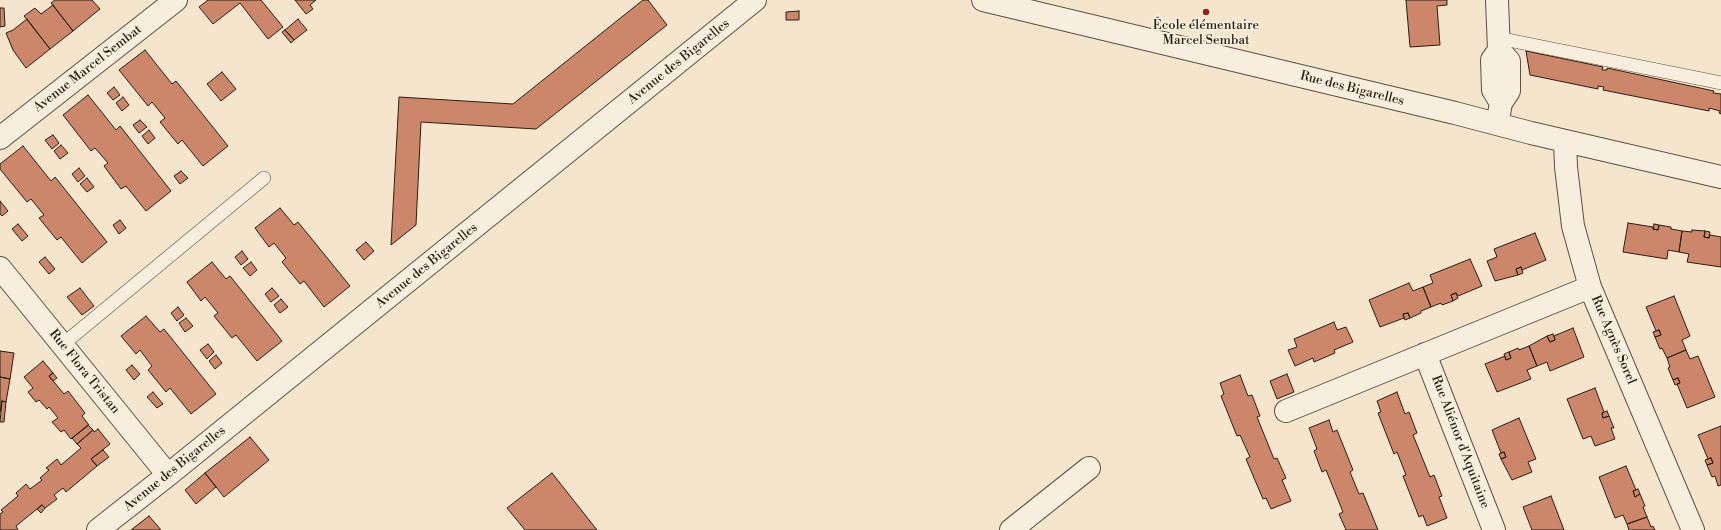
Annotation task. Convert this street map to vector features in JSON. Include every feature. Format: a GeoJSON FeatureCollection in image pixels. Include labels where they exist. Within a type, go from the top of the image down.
{"type":"FeatureCollection","features":[{"type":"Feature","properties":{"kind":"street","name":"Avenue Marcel Sembat"},"geometry":{"type":"LineString","coordinates":[[0,138],[176,0]]}},
{"type":"Feature","properties":{"kind":"street","name":"Avenue des Bigarelles"},"geometry":{"type":"LineString","coordinates":[[98,530],[755,0]]}},
{"type":"Feature","properties":{"kind":"street","name":"Rue des Bigarelles"},"geometry":{"type":"LineString","coordinates":[[983,0],[1565,141],[1721,177]]}},
{"type":"Feature","properties":{"kind":"street"},"geometry":{"type":"LineString","coordinates":[[1496,124],[1501,103],[1493,90],[1492,60],[1498,44],[1497,0]]}},
{"type":"Feature","properties":{"kind":"street","name":"Rue Agnès Sorel"},"geometry":{"type":"LineString","coordinates":[[1565,141],[1566,167],[1573,226],[1590,287],[1693,530]]}},
{"type":"Feature","properties":{"kind":"street","name":"Rue Flora Tristan"},"geometry":{"type":"LineString","coordinates":[[0,268],[168,475]]}},
{"type":"Feature","properties":{"kind":"street"},"geometry":{"type":"LineString","coordinates":[[1286,411],[1590,287]]}},
{"type":"Feature","properties":{"kind":"street","name":"Rue Aliénor d'Aquitaine"},"geometry":{"type":"LineString","coordinates":[[1425,354],[1494,530]]}},
{"type":"Feature","properties":{"kind":"street"},"geometry":{"type":"LineString","coordinates":[[1011,530],[1088,468]]}},
{"type":"Feature","properties":{"kind":"lane"},"geometry":{"type":"LineString","coordinates":[[1498,44],[1721,83]]}},
{"type":"Feature","properties":{"kind":"lane"},"geometry":{"type":"LineString","coordinates":[[62,345],[264,178]]}},
{"type":"Feature","properties":{"kind":"building"},"geometry":{"type":"Polygon","coordinates":[[[55,0],[92,0],[100,9],[73,31],[51,3],[55,0]]]}},
{"type":"Feature","properties":{"kind":"building"},"geometry":{"type":"Polygon","coordinates":[[[208,0],[261,0],[283,27],[268,39],[240,3],[213,24],[199,7],[208,0]]]}},
{"type":"Feature","properties":{"kind":"building"},"geometry":{"type":"Polygon","coordinates":[[[295,0],[316,0],[310,5],[313,9],[306,14],[295,0]]]}},
{"type":"Feature","properties":{"kind":"building"},"geometry":{"type":"Polygon","coordinates":[[[643,0],[648,0],[667,25],[536,129],[421,122],[416,225],[391,245],[399,97],[513,104],[643,0]]]}},
{"type":"Feature","properties":{"kind":"building"},"geometry":{"type":"Polygon","coordinates":[[[1406,0],[1447,0],[1447,5],[1437,6],[1440,45],[1410,47],[1406,0]]]}},
{"type":"Feature","properties":{"kind":"building"},"geometry":{"type":"Polygon","coordinates":[[[53,5],[73,31],[50,49],[24,16],[35,8],[41,14],[53,5]]]}},
{"type":"Feature","properties":{"kind":"building"},"geometry":{"type":"Polygon","coordinates":[[[0,8],[4,8],[5,26],[0,27],[0,8]]]}},
{"type":"Feature","properties":{"kind":"building"},"geometry":{"type":"Polygon","coordinates":[[[799,11],[799,20],[786,20],[786,12],[799,11]]]}},
{"type":"Feature","properties":{"kind":"building"},"geometry":{"type":"Polygon","coordinates":[[[27,19],[50,49],[26,68],[13,50],[6,33],[13,30],[27,19]]]}},
{"type":"Feature","properties":{"kind":"building"},"geometry":{"type":"Polygon","coordinates":[[[298,19],[307,30],[294,40],[285,30],[298,19]]]}},
{"type":"Feature","properties":{"kind":"building"},"geometry":{"type":"Polygon","coordinates":[[[285,30],[294,40],[291,43],[282,32],[285,30]]]}},
{"type":"Feature","properties":{"kind":"building"},"geometry":{"type":"Polygon","coordinates":[[[145,50],[172,84],[176,81],[228,146],[203,166],[182,140],[178,144],[160,122],[165,118],[152,102],[148,106],[119,70],[145,50]]]}},
{"type":"Feature","properties":{"kind":"building"},"geometry":{"type":"Polygon","coordinates":[[[1526,51],[1603,67],[1602,70],[1607,70],[1607,68],[1714,91],[1713,93],[1721,94],[1721,114],[1719,113],[1720,111],[1709,108],[1709,111],[1603,90],[1604,87],[1598,86],[1598,89],[1530,75],[1526,51]]]}},
{"type":"Feature","properties":{"kind":"building"},"geometry":{"type":"Polygon","coordinates":[[[222,72],[236,89],[221,101],[207,84],[222,72]]]}},
{"type":"Feature","properties":{"kind":"building"},"geometry":{"type":"Polygon","coordinates":[[[114,87],[120,95],[113,100],[107,93],[114,87]]]}},
{"type":"Feature","properties":{"kind":"building"},"geometry":{"type":"Polygon","coordinates":[[[88,95],[116,130],[120,126],[171,191],[146,211],[126,186],[121,189],[104,166],[108,163],[95,148],[91,151],[63,115],[88,95]]]}},
{"type":"Feature","properties":{"kind":"building"},"geometry":{"type":"Polygon","coordinates":[[[123,97],[129,105],[122,111],[116,103],[123,97]]]}},
{"type":"Feature","properties":{"kind":"building"},"geometry":{"type":"Polygon","coordinates":[[[140,120],[147,127],[139,133],[133,125],[140,120]]]}},
{"type":"Feature","properties":{"kind":"building"},"geometry":{"type":"Polygon","coordinates":[[[149,130],[155,138],[148,144],[142,136],[149,130]]]}},
{"type":"Feature","properties":{"kind":"building"},"geometry":{"type":"Polygon","coordinates":[[[53,135],[59,143],[52,149],[45,140],[53,135]]]}},
{"type":"Feature","properties":{"kind":"building"},"geometry":{"type":"Polygon","coordinates":[[[61,145],[68,153],[60,159],[54,151],[61,145]]]}},
{"type":"Feature","properties":{"kind":"building"},"geometry":{"type":"Polygon","coordinates":[[[23,146],[51,181],[55,177],[107,242],[82,263],[61,237],[57,240],[39,218],[44,215],[31,199],[27,202],[0,169],[0,164],[23,146]]]}},
{"type":"Feature","properties":{"kind":"building"},"geometry":{"type":"Polygon","coordinates":[[[79,168],[85,176],[78,182],[72,174],[79,168]]]}},
{"type":"Feature","properties":{"kind":"building"},"geometry":{"type":"Polygon","coordinates":[[[181,171],[188,178],[180,184],[174,176],[181,171]]]}},
{"type":"Feature","properties":{"kind":"building"},"geometry":{"type":"Polygon","coordinates":[[[87,178],[94,187],[87,192],[80,184],[87,178]]]}},
{"type":"Feature","properties":{"kind":"building"},"geometry":{"type":"Polygon","coordinates":[[[0,201],[8,211],[2,216],[0,214],[0,201]]]}},
{"type":"Feature","properties":{"kind":"building"},"geometry":{"type":"Polygon","coordinates":[[[280,208],[294,225],[298,222],[350,286],[324,307],[304,281],[300,284],[282,262],[286,258],[274,243],[269,247],[255,228],[280,208]]]}},
{"type":"Feature","properties":{"kind":"building"},"geometry":{"type":"Polygon","coordinates":[[[120,220],[126,228],[119,234],[113,225],[120,220]]]}},
{"type":"Feature","properties":{"kind":"building"},"geometry":{"type":"Polygon","coordinates":[[[1628,223],[1653,227],[1653,229],[1658,230],[1659,225],[1682,231],[1679,252],[1668,250],[1667,259],[1623,252],[1628,223]]]}},
{"type":"Feature","properties":{"kind":"building"},"geometry":{"type":"Polygon","coordinates":[[[18,224],[28,236],[22,241],[12,229],[18,224]]]}},
{"type":"Feature","properties":{"kind":"building"},"geometry":{"type":"Polygon","coordinates":[[[1654,224],[1659,225],[1658,230],[1653,229],[1654,224]]]}},
{"type":"Feature","properties":{"kind":"building"},"geometry":{"type":"Polygon","coordinates":[[[1692,230],[1705,231],[1704,237],[1709,238],[1710,235],[1721,237],[1721,267],[1687,262],[1689,254],[1679,252],[1682,231],[1692,232],[1692,230]]]}},
{"type":"Feature","properties":{"kind":"building"},"geometry":{"type":"Polygon","coordinates":[[[1705,231],[1710,232],[1709,238],[1704,237],[1705,231]]]}},
{"type":"Feature","properties":{"kind":"building"},"geometry":{"type":"Polygon","coordinates":[[[1535,233],[1546,260],[1522,270],[1521,267],[1516,269],[1518,275],[1495,281],[1487,261],[1497,257],[1494,249],[1535,233]]]}},
{"type":"Feature","properties":{"kind":"building"},"geometry":{"type":"Polygon","coordinates":[[[366,242],[374,251],[364,260],[356,250],[366,242]]]}},
{"type":"Feature","properties":{"kind":"building"},"geometry":{"type":"Polygon","coordinates":[[[242,251],[248,259],[241,265],[235,257],[242,251]]]}},
{"type":"Feature","properties":{"kind":"building"},"geometry":{"type":"Polygon","coordinates":[[[45,257],[55,269],[49,274],[39,262],[45,257]]]}},
{"type":"Feature","properties":{"kind":"building"},"geometry":{"type":"Polygon","coordinates":[[[1470,259],[1482,286],[1458,296],[1456,293],[1451,295],[1453,301],[1442,305],[1441,303],[1431,307],[1423,287],[1433,283],[1430,275],[1470,259]]]}},
{"type":"Feature","properties":{"kind":"building"},"geometry":{"type":"Polygon","coordinates":[[[212,262],[226,279],[230,276],[282,341],[257,361],[236,335],[232,338],[214,316],[218,313],[205,297],[201,301],[187,282],[212,262]]]}},
{"type":"Feature","properties":{"kind":"building"},"geometry":{"type":"Polygon","coordinates":[[[251,262],[257,270],[250,276],[243,268],[251,262]]]}},
{"type":"Feature","properties":{"kind":"building"},"geometry":{"type":"Polygon","coordinates":[[[1521,267],[1523,273],[1518,275],[1516,269],[1521,267]]]}},
{"type":"Feature","properties":{"kind":"building"},"geometry":{"type":"Polygon","coordinates":[[[1409,283],[1413,291],[1423,287],[1431,307],[1410,318],[1408,313],[1403,314],[1404,318],[1380,327],[1369,300],[1409,283]]]}},
{"type":"Feature","properties":{"kind":"building"},"geometry":{"type":"Polygon","coordinates":[[[80,288],[94,306],[82,315],[67,297],[80,288]]]}},
{"type":"Feature","properties":{"kind":"building"},"geometry":{"type":"Polygon","coordinates":[[[272,288],[279,296],[271,302],[265,294],[272,288]]]}},
{"type":"Feature","properties":{"kind":"building"},"geometry":{"type":"Polygon","coordinates":[[[1456,293],[1458,298],[1453,301],[1451,295],[1456,293]]]}},
{"type":"Feature","properties":{"kind":"building"},"geometry":{"type":"Polygon","coordinates":[[[1674,296],[1690,336],[1682,340],[1686,350],[1667,358],[1662,348],[1660,349],[1655,337],[1661,335],[1659,330],[1656,331],[1646,307],[1674,296]]]}},
{"type":"Feature","properties":{"kind":"building"},"geometry":{"type":"Polygon","coordinates":[[[281,299],[288,307],[280,313],[274,305],[281,299]]]}},
{"type":"Feature","properties":{"kind":"building"},"geometry":{"type":"Polygon","coordinates":[[[178,307],[184,315],[177,321],[171,313],[178,307]]]}},
{"type":"Feature","properties":{"kind":"building"},"geometry":{"type":"Polygon","coordinates":[[[1408,313],[1410,318],[1405,320],[1403,314],[1408,313]]]}},
{"type":"Feature","properties":{"kind":"building"},"geometry":{"type":"Polygon","coordinates":[[[146,316],[160,332],[164,329],[216,394],[191,414],[170,388],[166,392],[148,370],[152,366],[140,350],[136,354],[121,336],[146,316]]]}},
{"type":"Feature","properties":{"kind":"building"},"geometry":{"type":"Polygon","coordinates":[[[186,318],[193,326],[185,332],[179,323],[186,318]]]}},
{"type":"Feature","properties":{"kind":"building"},"geometry":{"type":"Polygon","coordinates":[[[1334,322],[1337,330],[1346,327],[1353,342],[1334,350],[1335,353],[1314,362],[1313,358],[1295,366],[1288,350],[1297,347],[1294,339],[1334,322]]]}},
{"type":"Feature","properties":{"kind":"building"},"geometry":{"type":"Polygon","coordinates":[[[1573,328],[1584,357],[1550,371],[1547,362],[1537,366],[1529,346],[1547,336],[1550,342],[1555,340],[1554,336],[1573,328]]]}},
{"type":"Feature","properties":{"kind":"building"},"geometry":{"type":"Polygon","coordinates":[[[1659,330],[1661,335],[1655,337],[1653,332],[1659,330]]]}},
{"type":"Feature","properties":{"kind":"building"},"geometry":{"type":"Polygon","coordinates":[[[1553,334],[1555,340],[1550,342],[1547,336],[1553,334]]]}},
{"type":"Feature","properties":{"kind":"building"},"geometry":{"type":"Polygon","coordinates":[[[208,344],[214,352],[207,359],[200,350],[208,344]]]}},
{"type":"Feature","properties":{"kind":"building"},"geometry":{"type":"Polygon","coordinates":[[[1529,346],[1537,366],[1527,370],[1531,379],[1497,392],[1485,364],[1505,356],[1506,360],[1511,358],[1509,352],[1518,348],[1519,350],[1529,346]]]}},
{"type":"Feature","properties":{"kind":"building"},"geometry":{"type":"Polygon","coordinates":[[[1686,350],[1690,359],[1698,356],[1715,397],[1687,408],[1677,384],[1680,383],[1678,378],[1673,380],[1668,368],[1670,367],[1667,358],[1686,350]]]}},
{"type":"Feature","properties":{"kind":"building"},"geometry":{"type":"Polygon","coordinates":[[[0,351],[14,353],[10,379],[0,377],[0,351]]]}},
{"type":"Feature","properties":{"kind":"building"},"geometry":{"type":"Polygon","coordinates":[[[1509,352],[1511,358],[1506,360],[1504,354],[1509,352]]]}},
{"type":"Feature","properties":{"kind":"building"},"geometry":{"type":"Polygon","coordinates":[[[216,355],[222,363],[215,369],[209,361],[216,355]]]}},
{"type":"Feature","properties":{"kind":"building"},"geometry":{"type":"Polygon","coordinates":[[[43,361],[53,373],[49,376],[64,394],[68,391],[85,413],[82,416],[89,425],[71,439],[64,430],[61,432],[52,422],[58,418],[49,407],[47,409],[39,400],[36,402],[28,392],[33,388],[24,377],[43,361]]]}},
{"type":"Feature","properties":{"kind":"building"},"geometry":{"type":"Polygon","coordinates":[[[132,365],[140,374],[134,380],[126,370],[132,365]]]}},
{"type":"Feature","properties":{"kind":"building"},"geometry":{"type":"Polygon","coordinates":[[[53,373],[57,378],[53,381],[49,376],[53,373]]]}},
{"type":"Feature","properties":{"kind":"building"},"geometry":{"type":"Polygon","coordinates":[[[1287,374],[1294,392],[1277,399],[1270,381],[1287,374]]]}},
{"type":"Feature","properties":{"kind":"building"},"geometry":{"type":"Polygon","coordinates":[[[1240,375],[1248,396],[1252,395],[1260,416],[1257,417],[1274,459],[1277,458],[1286,478],[1282,480],[1291,501],[1271,509],[1266,498],[1263,499],[1246,459],[1250,457],[1240,435],[1237,436],[1221,396],[1224,394],[1220,383],[1240,375]]]}},
{"type":"Feature","properties":{"kind":"building"},"geometry":{"type":"Polygon","coordinates":[[[0,377],[10,379],[6,402],[2,401],[0,412],[0,377]]]}},
{"type":"Feature","properties":{"kind":"building"},"geometry":{"type":"Polygon","coordinates":[[[1678,378],[1680,383],[1675,385],[1673,380],[1678,378]]]}},
{"type":"Feature","properties":{"kind":"building"},"geometry":{"type":"Polygon","coordinates":[[[1595,388],[1604,412],[1602,413],[1603,418],[1609,416],[1614,428],[1611,428],[1615,439],[1595,446],[1591,436],[1583,439],[1567,399],[1595,388]]]}},
{"type":"Feature","properties":{"kind":"building"},"geometry":{"type":"Polygon","coordinates":[[[153,392],[163,404],[157,408],[147,397],[153,392]]]}},
{"type":"Feature","properties":{"kind":"building"},"geometry":{"type":"Polygon","coordinates":[[[1397,392],[1405,414],[1409,412],[1417,433],[1413,435],[1430,477],[1434,475],[1442,496],[1439,497],[1447,518],[1427,526],[1423,515],[1419,517],[1403,476],[1406,475],[1397,452],[1394,454],[1378,413],[1381,412],[1377,401],[1397,392]]]}},
{"type":"Feature","properties":{"kind":"building"},"geometry":{"type":"Polygon","coordinates":[[[2,401],[6,402],[4,422],[0,422],[2,401]]]}},
{"type":"Feature","properties":{"kind":"building"},"geometry":{"type":"Polygon","coordinates":[[[1607,411],[1609,416],[1603,418],[1602,413],[1607,411]]]}},
{"type":"Feature","properties":{"kind":"building"},"geometry":{"type":"Polygon","coordinates":[[[1519,418],[1536,459],[1528,462],[1532,472],[1512,480],[1501,459],[1506,457],[1504,452],[1501,453],[1492,430],[1519,418]]]}},
{"type":"Feature","properties":{"kind":"building"},"geometry":{"type":"Polygon","coordinates":[[[1329,420],[1333,432],[1337,430],[1353,470],[1350,472],[1359,494],[1363,493],[1378,530],[1346,530],[1339,514],[1343,512],[1326,470],[1322,472],[1314,451],[1317,449],[1309,428],[1329,420]]]}},
{"type":"Feature","properties":{"kind":"building"},"geometry":{"type":"Polygon","coordinates":[[[88,425],[93,430],[77,444],[72,438],[88,425]]]}},
{"type":"Feature","properties":{"kind":"building"},"geometry":{"type":"Polygon","coordinates":[[[1721,426],[1721,485],[1718,486],[1715,476],[1712,477],[1707,465],[1713,463],[1711,458],[1708,459],[1698,435],[1721,426]]]}},
{"type":"Feature","properties":{"kind":"building"},"geometry":{"type":"Polygon","coordinates":[[[98,429],[110,444],[91,459],[97,466],[66,492],[63,488],[54,495],[57,499],[45,508],[42,505],[16,526],[18,530],[0,530],[0,514],[3,512],[1,510],[18,496],[16,493],[26,484],[30,489],[42,480],[40,478],[49,470],[46,468],[57,459],[61,465],[81,448],[77,444],[93,430],[94,432],[98,429]]]}},
{"type":"Feature","properties":{"kind":"building"},"geometry":{"type":"Polygon","coordinates":[[[250,437],[269,460],[224,497],[205,473],[250,437]]]}},
{"type":"Feature","properties":{"kind":"building"},"geometry":{"type":"Polygon","coordinates":[[[103,450],[109,457],[97,466],[91,459],[103,450]]]}},
{"type":"Feature","properties":{"kind":"building"},"geometry":{"type":"Polygon","coordinates":[[[1504,452],[1506,457],[1501,459],[1499,454],[1504,452]]]}},
{"type":"Feature","properties":{"kind":"building"},"geometry":{"type":"Polygon","coordinates":[[[1711,458],[1713,463],[1707,465],[1705,460],[1711,458]]]}},
{"type":"Feature","properties":{"kind":"building"},"geometry":{"type":"Polygon","coordinates":[[[1626,466],[1636,490],[1633,491],[1635,497],[1640,494],[1645,506],[1643,507],[1647,517],[1627,524],[1623,515],[1615,518],[1599,477],[1626,466]]]}},
{"type":"Feature","properties":{"kind":"building"},"geometry":{"type":"Polygon","coordinates":[[[205,473],[216,487],[196,504],[185,490],[205,473]]]}},
{"type":"Feature","properties":{"kind":"building"},"geometry":{"type":"Polygon","coordinates":[[[552,473],[597,530],[525,530],[507,508],[552,473]]]}},
{"type":"Feature","properties":{"kind":"building"},"geometry":{"type":"Polygon","coordinates":[[[1638,489],[1640,494],[1635,497],[1633,491],[1638,489]]]}},
{"type":"Feature","properties":{"kind":"building"},"geometry":{"type":"Polygon","coordinates":[[[1551,496],[1564,530],[1532,530],[1523,507],[1551,496]]]}},
{"type":"Feature","properties":{"kind":"building"},"geometry":{"type":"Polygon","coordinates":[[[42,505],[45,508],[41,513],[37,509],[42,505]]]}},
{"type":"Feature","properties":{"kind":"building"},"geometry":{"type":"Polygon","coordinates":[[[149,516],[161,530],[131,530],[149,516]]]}},
{"type":"Feature","properties":{"kind":"building"},"geometry":{"type":"Polygon","coordinates":[[[1647,517],[1651,527],[1653,526],[1655,530],[1629,530],[1627,524],[1647,517]]]}},
{"type":"Feature","properties":{"kind":"place","name":"École élémentaire Marcel Sembat"},"geometry":{"type":"Point","coordinates":[1206,12]}}]}
